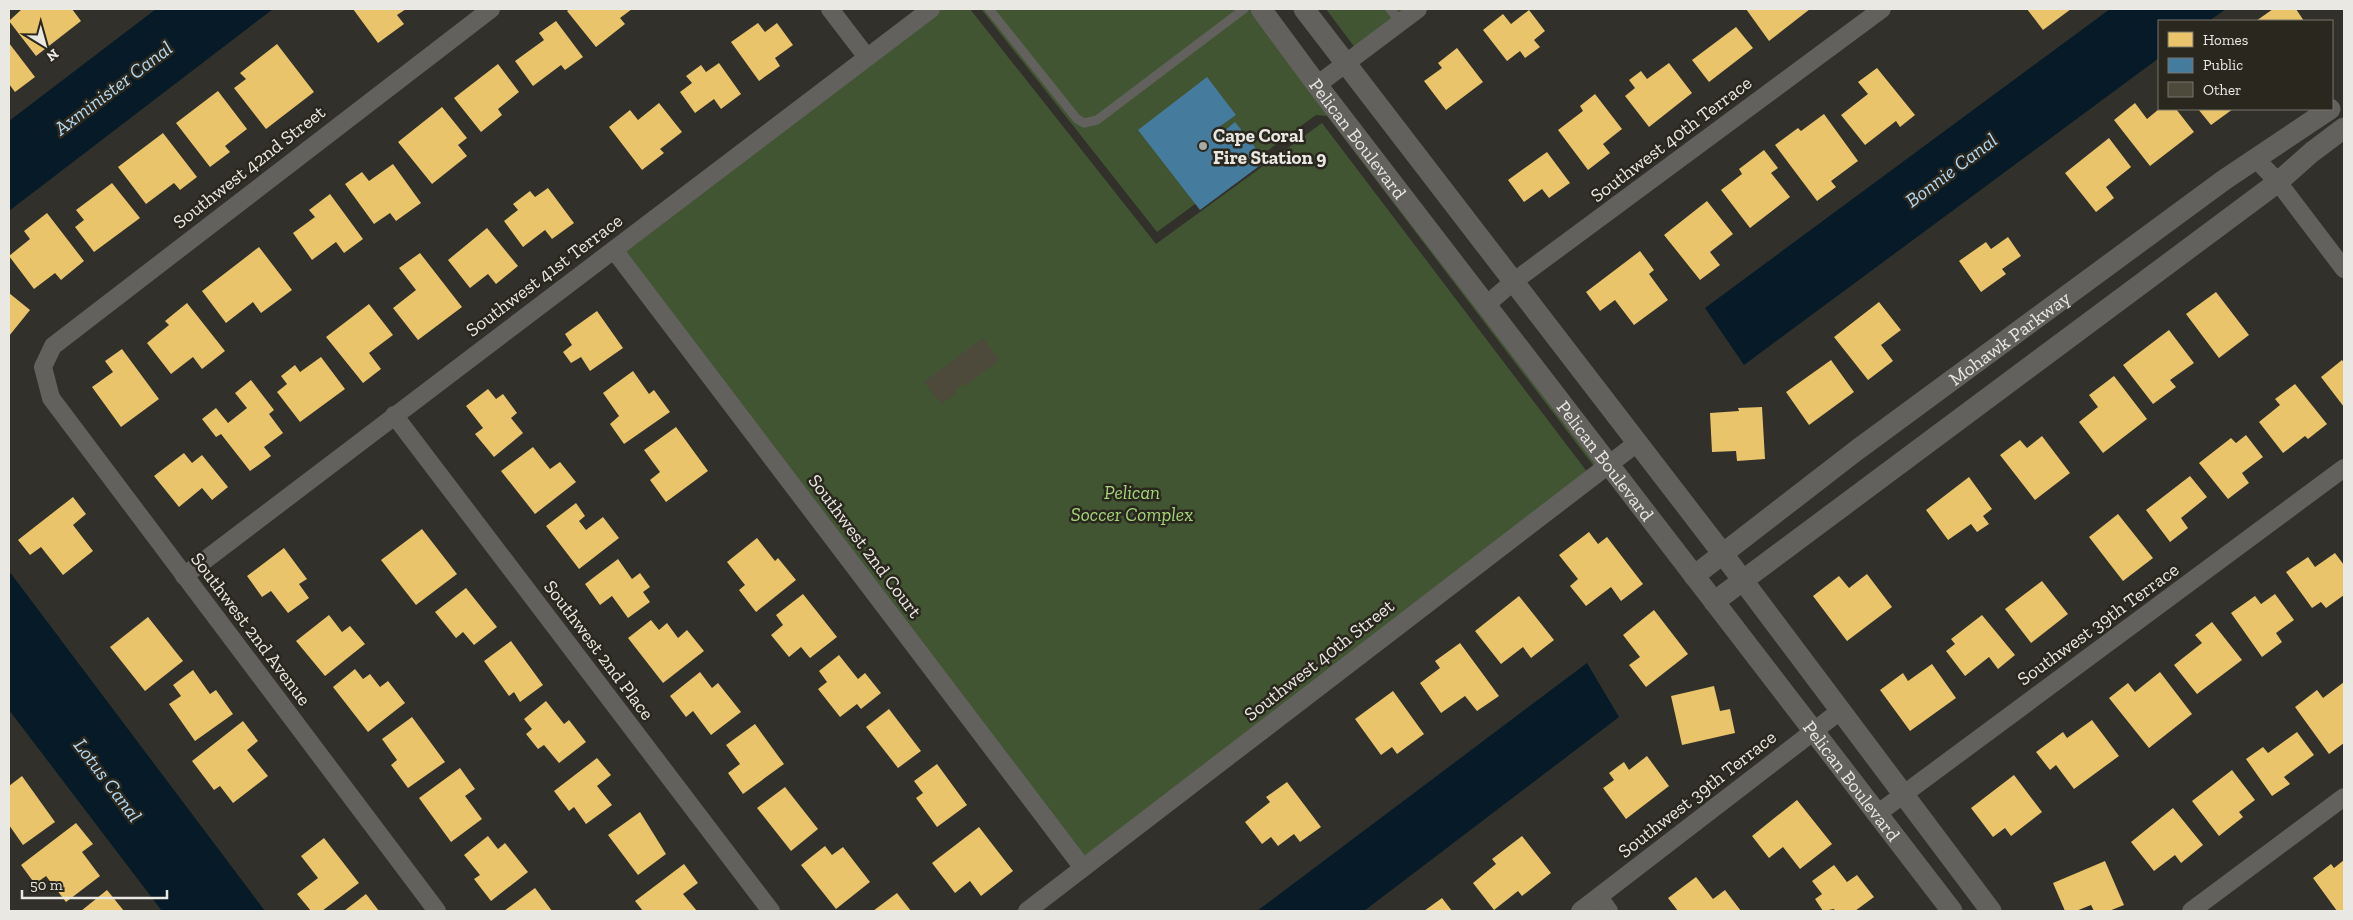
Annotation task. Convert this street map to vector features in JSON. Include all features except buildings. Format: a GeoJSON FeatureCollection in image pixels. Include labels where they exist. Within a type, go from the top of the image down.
{"type":"FeatureCollection","features":[{"type":"Feature","properties":{"kind":"street","name":"Southwest 42nd Street"},"geometry":{"type":"LineString","coordinates":[[43,367],[53,346],[491,9]]}},
{"type":"Feature","properties":{"kind":"street"},"geometry":{"type":"LineString","coordinates":[[830,9],[866,56]]}},
{"type":"Feature","properties":{"kind":"street","name":"Southwest 41st Terrace"},"geometry":{"type":"LineString","coordinates":[[184,576],[866,56],[931,9]]}},
{"type":"Feature","properties":{"kind":"street","name":"Pelican Boulevard"},"geometry":{"type":"LineString","coordinates":[[1261,9],[1317,85],[1952,911]]}},
{"type":"Feature","properties":{"kind":"street","name":"Pelican Boulevard"},"geometry":{"type":"LineString","coordinates":[[1304,9],[1722,554],[1991,911]]}},
{"type":"Feature","properties":{"kind":"street"},"geometry":{"type":"LineString","coordinates":[[1317,85],[1346,63],[1395,15],[1418,9]]}},
{"type":"Feature","properties":{"kind":"street","name":"Southwest 40th Terrace"},"geometry":{"type":"LineString","coordinates":[[1486,305],[1513,282],[1882,9]]}},
{"type":"Feature","properties":{"kind":"street","name":"Mohawk Parkway"},"geometry":{"type":"LineString","coordinates":[[2333,106],[2344,98]]}},
{"type":"Feature","properties":{"kind":"street","name":"Mohawk Parkway"},"geometry":{"type":"LineString","coordinates":[[1694,576],[1856,450],[2255,158],[2296,133],[2328,110]]}},
{"type":"Feature","properties":{"kind":"street","name":"Mohawk Parkway"},"geometry":{"type":"LineString","coordinates":[[1714,602],[1741,580],[2278,182],[2312,152],[2344,128]]}},
{"type":"Feature","properties":{"kind":"street"},"geometry":{"type":"LineString","coordinates":[[2255,158],[2278,182],[2344,269]]}},
{"type":"Feature","properties":{"kind":"street","name":"Southwest 2nd Court"},"geometry":{"type":"LineString","coordinates":[[614,250],[1083,868]]}},
{"type":"Feature","properties":{"kind":"street","name":"Southwest 2nd Avenue"},"geometry":{"type":"LineString","coordinates":[[43,367],[51,398],[437,911]]}},
{"type":"Feature","properties":{"kind":"street","name":"Southwest 2nd Place"},"geometry":{"type":"LineString","coordinates":[[394,415],[770,911]]}},
{"type":"Feature","properties":{"kind":"street","name":"Southwest 40th Street"},"geometry":{"type":"LineString","coordinates":[[1027,911],[1637,443]]}},
{"type":"Feature","properties":{"kind":"street","name":"Southwest 39th Terrace"},"geometry":{"type":"LineString","coordinates":[[1877,814],[2344,468]]}},
{"type":"Feature","properties":{"kind":"street","name":"Southwest 39th Terrace"},"geometry":{"type":"LineString","coordinates":[[1580,911],[1604,904],[1674,837],[1840,710]]}},
{"type":"Feature","properties":{"kind":"street"},"geometry":{"type":"LineString","coordinates":[[2191,911],[2344,797]]}},
{"type":"Feature","properties":{"kind":"lane"},"geometry":{"type":"LineString","coordinates":[[990,9],[1077,119],[1084,123],[1097,120],[1244,9]]}},
{"type":"Feature","properties":{"kind":"green space","name":"Pelican Soccer Complex"},"geometry":{"type":"Polygon","coordinates":[[[932,9],[970,9],[1156,244],[1322,123],[1591,477],[1083,868],[614,250],[932,9]]]}},
{"type":"Feature","properties":{"kind":"green space"},"geometry":{"type":"Polygon","coordinates":[[[981,9],[1249,9],[1309,91],[1598,467],[1596,469],[1327,116],[1316,115],[1157,232],[981,9]]]}},
{"type":"Feature","properties":{"kind":"green space"},"geometry":{"type":"Polygon","coordinates":[[[1326,9],[1418,9],[1359,53],[1326,9]]]}},
{"type":"Feature","properties":{"kind":"water","name":"Axminister Canal"},"geometry":{"type":"Polygon","coordinates":[[[156,9],[273,9],[9,211],[9,121],[156,9]]]}},
{"type":"Feature","properties":{"kind":"water","name":"Bonnie Canal"},"geometry":{"type":"Polygon","coordinates":[[[2110,9],[2226,9],[2210,20],[2158,20],[2158,59],[1744,365],[1705,308],[2110,9]]]}},
{"type":"Feature","properties":{"kind":"water","name":"Lotus Canal"},"geometry":{"type":"Polygon","coordinates":[[[9,571],[265,911],[162,911],[9,710],[9,571]]]}},
{"type":"Feature","properties":{"kind":"water"},"geometry":{"type":"Polygon","coordinates":[[[1587,663],[1619,717],[1364,911],[1257,911],[1587,663]]]}},
{"type":"Feature","properties":{"kind":"place","name":"Cape Coral Fire Station 9"},"geometry":{"type":"Point","coordinates":[1203,146]}}]}
